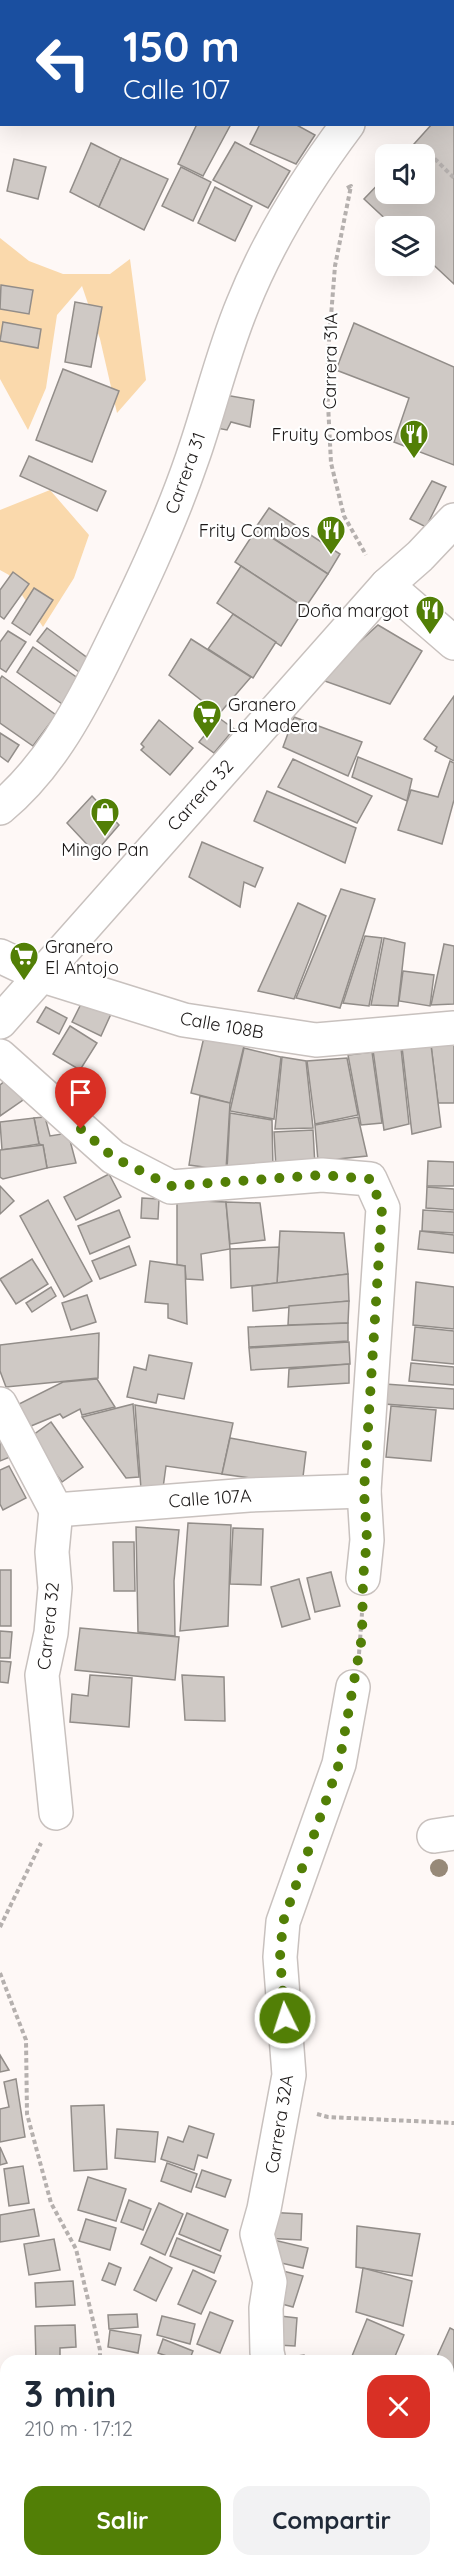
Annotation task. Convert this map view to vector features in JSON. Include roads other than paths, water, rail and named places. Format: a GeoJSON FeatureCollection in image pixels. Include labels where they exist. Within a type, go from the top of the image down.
{"type":"FeatureCollection","features":[{"type":"Feature","properties":{"kind":"street","name":"Carrera 31"},"geometry":{"type":"LineString","coordinates":[[0,808],[22,790],[73,722],[147,574],[192,460],[242,305],[263,257],[294,203],[347,126]]}},
{"type":"Feature","properties":{"kind":"street","name":"Carrera 32"},"geometry":{"type":"LineString","coordinates":[[0,1022],[387,585],[420,556],[454,520]]}},
{"type":"Feature","properties":{"kind":"street"},"geometry":{"type":"LineString","coordinates":[[387,585],[454,643]]}},
{"type":"Feature","properties":{"kind":"street","name":"Calle 108B"},"geometry":{"type":"LineString","coordinates":[[0,956],[40,975],[184,1020],[316,1040],[454,1028]]}},
{"type":"Feature","properties":{"kind":"street"},"geometry":{"type":"LineString","coordinates":[[0,1056],[113,1157],[171,1186],[322,1175],[370,1179],[382,1208],[364,1491],[367,1540],[363,1578]]}},
{"type":"Feature","properties":{"kind":"street"},"geometry":{"type":"LineString","coordinates":[[0,1404],[56,1510]]}},
{"type":"Feature","properties":{"kind":"street","name":"Calle 107A"},"geometry":{"type":"LineString","coordinates":[[56,1510],[249,1495],[364,1491]]}},
{"type":"Feature","properties":{"kind":"street","name":"Carrera 32"},"geometry":{"type":"LineString","coordinates":[[56,1510],[52,1552],[55,1588],[51,1633],[42,1675],[56,1813]]}},
{"type":"Feature","properties":{"kind":"street","name":"Carrera 32A"},"geometry":{"type":"LineString","coordinates":[[268,2355],[267,2308],[270,2282],[257,2234],[264,2209],[289,2075],[280,1957],[283,1922],[339,1764],[353,1687]]}},
{"type":"Feature","properties":{"kind":"place","name":"Fruity Combos"},"geometry":{"type":"Point","coordinates":[414,460]}},
{"type":"Feature","properties":{"kind":"place","name":"Frity Combos"},"geometry":{"type":"Point","coordinates":[331,556]}},
{"type":"Feature","properties":{"kind":"place","name":"Doña margot"},"geometry":{"type":"Point","coordinates":[430,636]}},
{"type":"Feature","properties":{"kind":"place","name":"Granero La Madera"},"geometry":{"type":"Point","coordinates":[207,740]}},
{"type":"Feature","properties":{"kind":"place","name":"Mingo Pan"},"geometry":{"type":"Point","coordinates":[105,838]}},
{"type":"Feature","properties":{"kind":"place","name":"Granero El Antojo"},"geometry":{"type":"Point","coordinates":[24,982]}}]}
